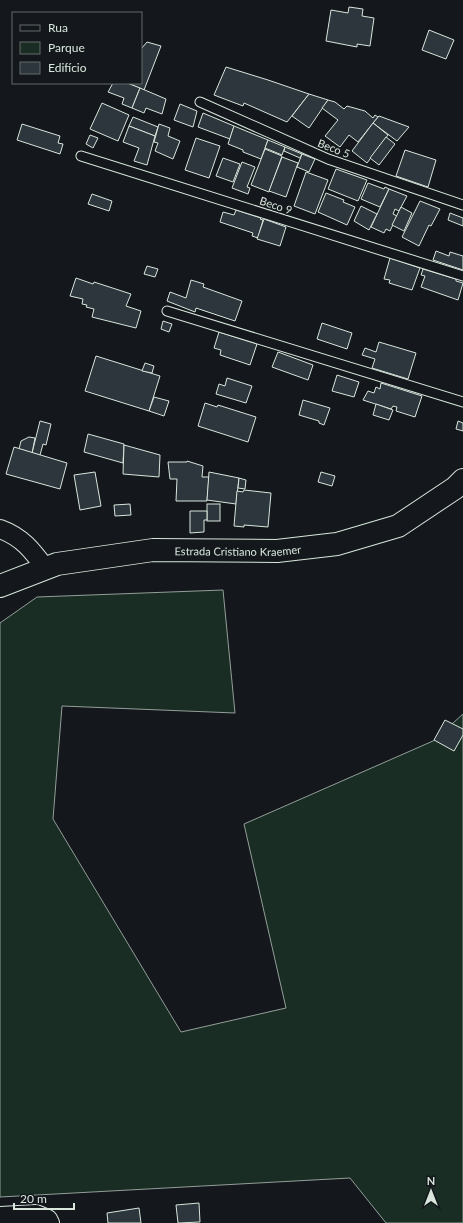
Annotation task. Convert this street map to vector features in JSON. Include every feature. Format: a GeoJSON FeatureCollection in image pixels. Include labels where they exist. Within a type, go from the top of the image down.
{"type":"FeatureCollection","features":[{"type":"Feature","properties":{"kind":"main road","name":"Estrada Cristiano Kraemer"},"geometry":{"type":"LineString","coordinates":[[0,586],[57,564],[153,550],[277,551],[337,544],[398,526],[455,488],[463,480]]}},
{"type":"Feature","properties":{"kind":"street"},"geometry":{"type":"LineString","coordinates":[[0,529],[12,533],[32,550],[46,569]]}},
{"type":"Feature","properties":{"kind":"street"},"geometry":{"type":"LineString","coordinates":[[0,1216],[36,1214],[48,1219],[50,1223]]}},
{"type":"Feature","properties":{"kind":"lane","name":"Beco 5"},"geometry":{"type":"LineString","coordinates":[[200,102],[328,159],[463,205]]}},
{"type":"Feature","properties":{"kind":"lane","name":"Beco 9"},"geometry":{"type":"LineString","coordinates":[[81,156],[463,276]]}},
{"type":"Feature","properties":{"kind":"lane"},"geometry":{"type":"LineString","coordinates":[[167,311],[463,402]]}},
{"type":"Feature","properties":{"kind":"green space"},"geometry":{"type":"Polygon","coordinates":[[[223,590],[235,713],[62,706],[53,819],[181,1032],[286,1008],[244,824],[433,741],[463,714],[463,1223],[386,1223],[350,1178],[0,1197],[0,623],[37,597],[223,590]]]}},
{"type":"Feature","properties":{"kind":"building"},"geometry":{"type":"Polygon","coordinates":[[[349,7],[363,9],[362,16],[374,18],[370,46],[357,44],[357,47],[326,41],[331,10],[348,13],[349,7]]]}},
{"type":"Feature","properties":{"kind":"building"},"geometry":{"type":"Polygon","coordinates":[[[429,30],[454,40],[446,59],[422,50],[429,30]]]}},
{"type":"Feature","properties":{"kind":"building"},"geometry":{"type":"Polygon","coordinates":[[[147,42],[161,46],[144,90],[129,84],[142,84],[142,48],[147,42]]]}},
{"type":"Feature","properties":{"kind":"building"},"geometry":{"type":"Polygon","coordinates":[[[226,67],[309,94],[287,122],[244,103],[243,106],[214,95],[226,67]]]}},
{"type":"Feature","properties":{"kind":"building"},"geometry":{"type":"Polygon","coordinates":[[[112,84],[130,84],[140,88],[132,108],[122,104],[124,98],[108,92],[112,84]]]}},
{"type":"Feature","properties":{"kind":"building"},"geometry":{"type":"Polygon","coordinates":[[[140,88],[166,99],[162,114],[146,108],[144,113],[132,108],[140,88]]]}},
{"type":"Feature","properties":{"kind":"building"},"geometry":{"type":"Polygon","coordinates":[[[309,94],[328,100],[309,128],[292,116],[309,94]]]}},
{"type":"Feature","properties":{"kind":"building"},"geometry":{"type":"Polygon","coordinates":[[[328,100],[335,102],[344,109],[347,106],[365,111],[373,118],[375,115],[378,117],[358,142],[349,135],[340,147],[325,136],[338,120],[322,108],[328,100]]]}},
{"type":"Feature","properties":{"kind":"building"},"geometry":{"type":"Polygon","coordinates":[[[102,103],[129,115],[118,141],[90,129],[102,103]]]}},
{"type":"Feature","properties":{"kind":"building"},"geometry":{"type":"Polygon","coordinates":[[[180,104],[197,111],[193,127],[174,120],[180,104]]]}},
{"type":"Feature","properties":{"kind":"building"},"geometry":{"type":"Polygon","coordinates":[[[203,113],[234,126],[230,139],[198,127],[203,113]]]}},
{"type":"Feature","properties":{"kind":"building"},"geometry":{"type":"Polygon","coordinates":[[[379,116],[409,127],[397,141],[373,123],[379,116]]]}},
{"type":"Feature","properties":{"kind":"building"},"geometry":{"type":"Polygon","coordinates":[[[133,117],[158,127],[155,136],[129,126],[133,117]]]}},
{"type":"Feature","properties":{"kind":"building"},"geometry":{"type":"Polygon","coordinates":[[[373,123],[388,135],[367,163],[352,151],[373,123]]]}},
{"type":"Feature","properties":{"kind":"building"},"geometry":{"type":"Polygon","coordinates":[[[22,124],[60,136],[58,143],[63,144],[60,154],[17,140],[22,124]]]}},
{"type":"Feature","properties":{"kind":"building"},"geometry":{"type":"Polygon","coordinates":[[[159,124],[170,128],[168,136],[180,141],[173,159],[155,151],[158,143],[154,142],[159,124]]]}},
{"type":"Feature","properties":{"kind":"building"},"geometry":{"type":"Polygon","coordinates":[[[129,126],[155,136],[147,165],[134,161],[139,148],[123,142],[129,126]]]}},
{"type":"Feature","properties":{"kind":"building"},"geometry":{"type":"Polygon","coordinates":[[[234,126],[268,140],[261,159],[228,144],[234,126]]]}},
{"type":"Feature","properties":{"kind":"building"},"geometry":{"type":"Polygon","coordinates":[[[90,135],[98,138],[93,148],[86,144],[90,135]]]}},
{"type":"Feature","properties":{"kind":"building"},"geometry":{"type":"Polygon","coordinates":[[[386,137],[395,144],[379,165],[370,158],[386,137]]]}},
{"type":"Feature","properties":{"kind":"building"},"geometry":{"type":"Polygon","coordinates":[[[196,138],[220,146],[209,178],[185,170],[196,138]]]}},
{"type":"Feature","properties":{"kind":"building"},"geometry":{"type":"Polygon","coordinates":[[[268,140],[285,147],[282,155],[265,148],[268,140]]]}},
{"type":"Feature","properties":{"kind":"building"},"geometry":{"type":"Polygon","coordinates":[[[285,147],[302,154],[300,158],[284,151],[285,147]]]}},
{"type":"Feature","properties":{"kind":"building"},"geometry":{"type":"Polygon","coordinates":[[[265,149],[282,156],[269,192],[251,185],[265,149]]]}},
{"type":"Feature","properties":{"kind":"building"},"geometry":{"type":"Polygon","coordinates":[[[405,150],[436,160],[428,187],[396,176],[405,150]]]}},
{"type":"Feature","properties":{"kind":"building"},"geometry":{"type":"Polygon","coordinates":[[[302,154],[315,159],[309,172],[297,167],[302,154]]]}},
{"type":"Feature","properties":{"kind":"building"},"geometry":{"type":"Polygon","coordinates":[[[282,157],[298,163],[286,197],[269,191],[282,157]]]}},
{"type":"Feature","properties":{"kind":"building"},"geometry":{"type":"Polygon","coordinates":[[[223,158],[240,164],[233,182],[216,176],[223,158]]]}},
{"type":"Feature","properties":{"kind":"building"},"geometry":{"type":"Polygon","coordinates":[[[242,162],[255,167],[247,187],[250,188],[248,194],[232,188],[242,162]]]}},
{"type":"Feature","properties":{"kind":"building"},"geometry":{"type":"Polygon","coordinates":[[[336,169],[367,180],[358,201],[328,189],[336,169]]]}},
{"type":"Feature","properties":{"kind":"building"},"geometry":{"type":"Polygon","coordinates":[[[306,172],[328,180],[315,214],[294,206],[306,172]]]}},
{"type":"Feature","properties":{"kind":"building"},"geometry":{"type":"Polygon","coordinates":[[[368,183],[384,189],[385,187],[389,189],[380,207],[361,199],[368,183]]]}},
{"type":"Feature","properties":{"kind":"building"},"geometry":{"type":"Polygon","coordinates":[[[389,189],[407,196],[399,211],[395,209],[393,214],[397,216],[390,231],[386,229],[384,233],[371,227],[389,189]]]}},
{"type":"Feature","properties":{"kind":"building"},"geometry":{"type":"Polygon","coordinates":[[[326,193],[344,200],[343,202],[355,207],[347,225],[318,212],[326,193]]]}},
{"type":"Feature","properties":{"kind":"building"},"geometry":{"type":"Polygon","coordinates":[[[92,194],[112,201],[109,211],[88,204],[92,194]]]}},
{"type":"Feature","properties":{"kind":"building"},"geometry":{"type":"Polygon","coordinates":[[[420,201],[440,209],[431,226],[429,225],[419,246],[402,237],[420,201]]]}},
{"type":"Feature","properties":{"kind":"building"},"geometry":{"type":"Polygon","coordinates":[[[361,206],[377,214],[369,230],[354,221],[361,206]]]}},
{"type":"Feature","properties":{"kind":"building"},"geometry":{"type":"Polygon","coordinates":[[[401,207],[412,213],[404,231],[392,225],[401,207]]]}},
{"type":"Feature","properties":{"kind":"building"},"geometry":{"type":"Polygon","coordinates":[[[236,210],[263,220],[258,238],[252,236],[253,233],[220,222],[223,212],[234,215],[236,210]]]}},
{"type":"Feature","properties":{"kind":"building"},"geometry":{"type":"Polygon","coordinates":[[[450,213],[463,218],[463,226],[448,220],[450,213]]]}},
{"type":"Feature","properties":{"kind":"building"},"geometry":{"type":"Polygon","coordinates":[[[264,219],[286,227],[280,246],[257,239],[264,219]]]}},
{"type":"Feature","properties":{"kind":"building"},"geometry":{"type":"Polygon","coordinates":[[[436,251],[449,256],[450,252],[463,256],[463,270],[433,260],[436,251]]]}},
{"type":"Feature","properties":{"kind":"building"},"geometry":{"type":"Polygon","coordinates":[[[390,258],[420,268],[412,290],[389,283],[390,280],[384,279],[390,258]]]}},
{"type":"Feature","properties":{"kind":"building"},"geometry":{"type":"Polygon","coordinates":[[[147,266],[158,269],[155,277],[144,274],[147,266]]]}},
{"type":"Feature","properties":{"kind":"building"},"geometry":{"type":"Polygon","coordinates":[[[423,269],[456,279],[456,281],[463,283],[458,300],[421,287],[425,276],[421,275],[423,269]]]}},
{"type":"Feature","properties":{"kind":"building"},"geometry":{"type":"Polygon","coordinates":[[[76,278],[131,294],[126,306],[141,311],[136,328],[92,317],[94,309],[86,307],[87,305],[82,304],[83,299],[70,296],[76,278]]]}},
{"type":"Feature","properties":{"kind":"building"},"geometry":{"type":"Polygon","coordinates":[[[191,280],[204,284],[203,287],[242,301],[235,321],[196,308],[195,312],[167,301],[170,292],[186,298],[191,280]]]}},
{"type":"Feature","properties":{"kind":"building"},"geometry":{"type":"Polygon","coordinates":[[[163,321],[172,324],[169,332],[161,329],[163,321]]]}},
{"type":"Feature","properties":{"kind":"building"},"geometry":{"type":"Polygon","coordinates":[[[322,323],[352,333],[347,349],[317,339],[322,323]]]}},
{"type":"Feature","properties":{"kind":"building"},"geometry":{"type":"Polygon","coordinates":[[[219,332],[257,344],[250,365],[220,355],[221,350],[214,348],[219,332]]]}},
{"type":"Feature","properties":{"kind":"building"},"geometry":{"type":"Polygon","coordinates":[[[379,342],[416,353],[408,379],[372,368],[375,359],[362,355],[365,348],[376,352],[379,342]]]}},
{"type":"Feature","properties":{"kind":"building"},"geometry":{"type":"Polygon","coordinates":[[[278,352],[313,365],[308,380],[272,367],[278,352]]]}},
{"type":"Feature","properties":{"kind":"building"},"geometry":{"type":"Polygon","coordinates":[[[96,356],[160,376],[149,411],[85,391],[96,356]]]}},
{"type":"Feature","properties":{"kind":"building"},"geometry":{"type":"Polygon","coordinates":[[[145,363],[154,366],[152,373],[142,371],[145,363]]]}},
{"type":"Feature","properties":{"kind":"building"},"geometry":{"type":"Polygon","coordinates":[[[337,375],[359,382],[354,397],[332,391],[337,375]]]}},
{"type":"Feature","properties":{"kind":"building"},"geometry":{"type":"Polygon","coordinates":[[[227,378],[252,386],[246,403],[216,394],[219,384],[225,386],[227,378]]]}},
{"type":"Feature","properties":{"kind":"building"},"geometry":{"type":"Polygon","coordinates":[[[381,383],[422,396],[415,417],[396,411],[397,407],[393,406],[391,409],[363,400],[368,391],[374,393],[376,387],[380,389],[381,383]]]}},
{"type":"Feature","properties":{"kind":"building"},"geometry":{"type":"Polygon","coordinates":[[[154,397],[169,401],[164,416],[149,411],[154,397]]]}},
{"type":"Feature","properties":{"kind":"building"},"geometry":{"type":"Polygon","coordinates":[[[303,400],[330,408],[324,425],[319,423],[319,421],[299,415],[303,400]]]}},
{"type":"Feature","properties":{"kind":"building"},"geometry":{"type":"Polygon","coordinates":[[[205,403],[217,407],[218,405],[256,417],[248,442],[198,426],[205,403]]]}},
{"type":"Feature","properties":{"kind":"building"},"geometry":{"type":"Polygon","coordinates":[[[376,404],[393,410],[389,420],[373,415],[376,404]]]}},
{"type":"Feature","properties":{"kind":"building"},"geometry":{"type":"Polygon","coordinates":[[[40,421],[51,424],[46,445],[43,444],[40,455],[32,453],[40,421]]]}},
{"type":"Feature","properties":{"kind":"building"},"geometry":{"type":"Polygon","coordinates":[[[458,421],[463,423],[463,431],[456,429],[458,421]]]}},
{"type":"Feature","properties":{"kind":"building"},"geometry":{"type":"Polygon","coordinates":[[[88,434],[124,444],[123,463],[84,452],[88,434]]]}},
{"type":"Feature","properties":{"kind":"building"},"geometry":{"type":"Polygon","coordinates":[[[29,437],[35,438],[32,453],[19,449],[21,441],[29,437]]]}},
{"type":"Feature","properties":{"kind":"building"},"geometry":{"type":"Polygon","coordinates":[[[124,445],[160,455],[159,477],[123,474],[124,445]]]}},
{"type":"Feature","properties":{"kind":"building"},"geometry":{"type":"Polygon","coordinates":[[[14,447],[67,463],[60,489],[6,474],[14,447]]]}},
{"type":"Feature","properties":{"kind":"building"},"geometry":{"type":"Polygon","coordinates":[[[187,461],[203,466],[202,477],[209,477],[207,501],[176,501],[177,479],[170,479],[168,462],[187,461]]]}},
{"type":"Feature","properties":{"kind":"building"},"geometry":{"type":"Polygon","coordinates":[[[95,472],[101,506],[80,510],[74,475],[95,472]]]}},
{"type":"Feature","properties":{"kind":"building"},"geometry":{"type":"Polygon","coordinates":[[[209,472],[239,478],[236,504],[207,500],[209,472]]]}},
{"type":"Feature","properties":{"kind":"building"},"geometry":{"type":"Polygon","coordinates":[[[321,472],[335,476],[332,486],[318,482],[321,472]]]}},
{"type":"Feature","properties":{"kind":"building"},"geometry":{"type":"Polygon","coordinates":[[[239,478],[246,480],[245,489],[238,488],[239,478]]]}},
{"type":"Feature","properties":{"kind":"building"},"geometry":{"type":"Polygon","coordinates":[[[244,490],[271,493],[268,527],[244,525],[244,527],[234,526],[237,491],[243,492],[244,490]]]}},
{"type":"Feature","properties":{"kind":"building"},"geometry":{"type":"Polygon","coordinates":[[[130,504],[131,515],[115,516],[114,505],[130,504]]]}},
{"type":"Feature","properties":{"kind":"building"},"geometry":{"type":"Polygon","coordinates":[[[207,504],[220,504],[220,521],[207,521],[207,504]]]}},
{"type":"Feature","properties":{"kind":"building"},"geometry":{"type":"Polygon","coordinates":[[[190,511],[207,511],[207,520],[204,520],[204,532],[190,533],[190,511]]]}},
{"type":"Feature","properties":{"kind":"building"},"geometry":{"type":"Polygon","coordinates":[[[445,720],[463,729],[463,735],[454,751],[434,740],[445,720]]]}},
{"type":"Feature","properties":{"kind":"building"},"geometry":{"type":"Polygon","coordinates":[[[199,1203],[200,1222],[178,1223],[176,1205],[199,1203]]]}},
{"type":"Feature","properties":{"kind":"building"},"geometry":{"type":"Polygon","coordinates":[[[139,1208],[141,1223],[108,1223],[107,1213],[139,1208]]]}}]}
